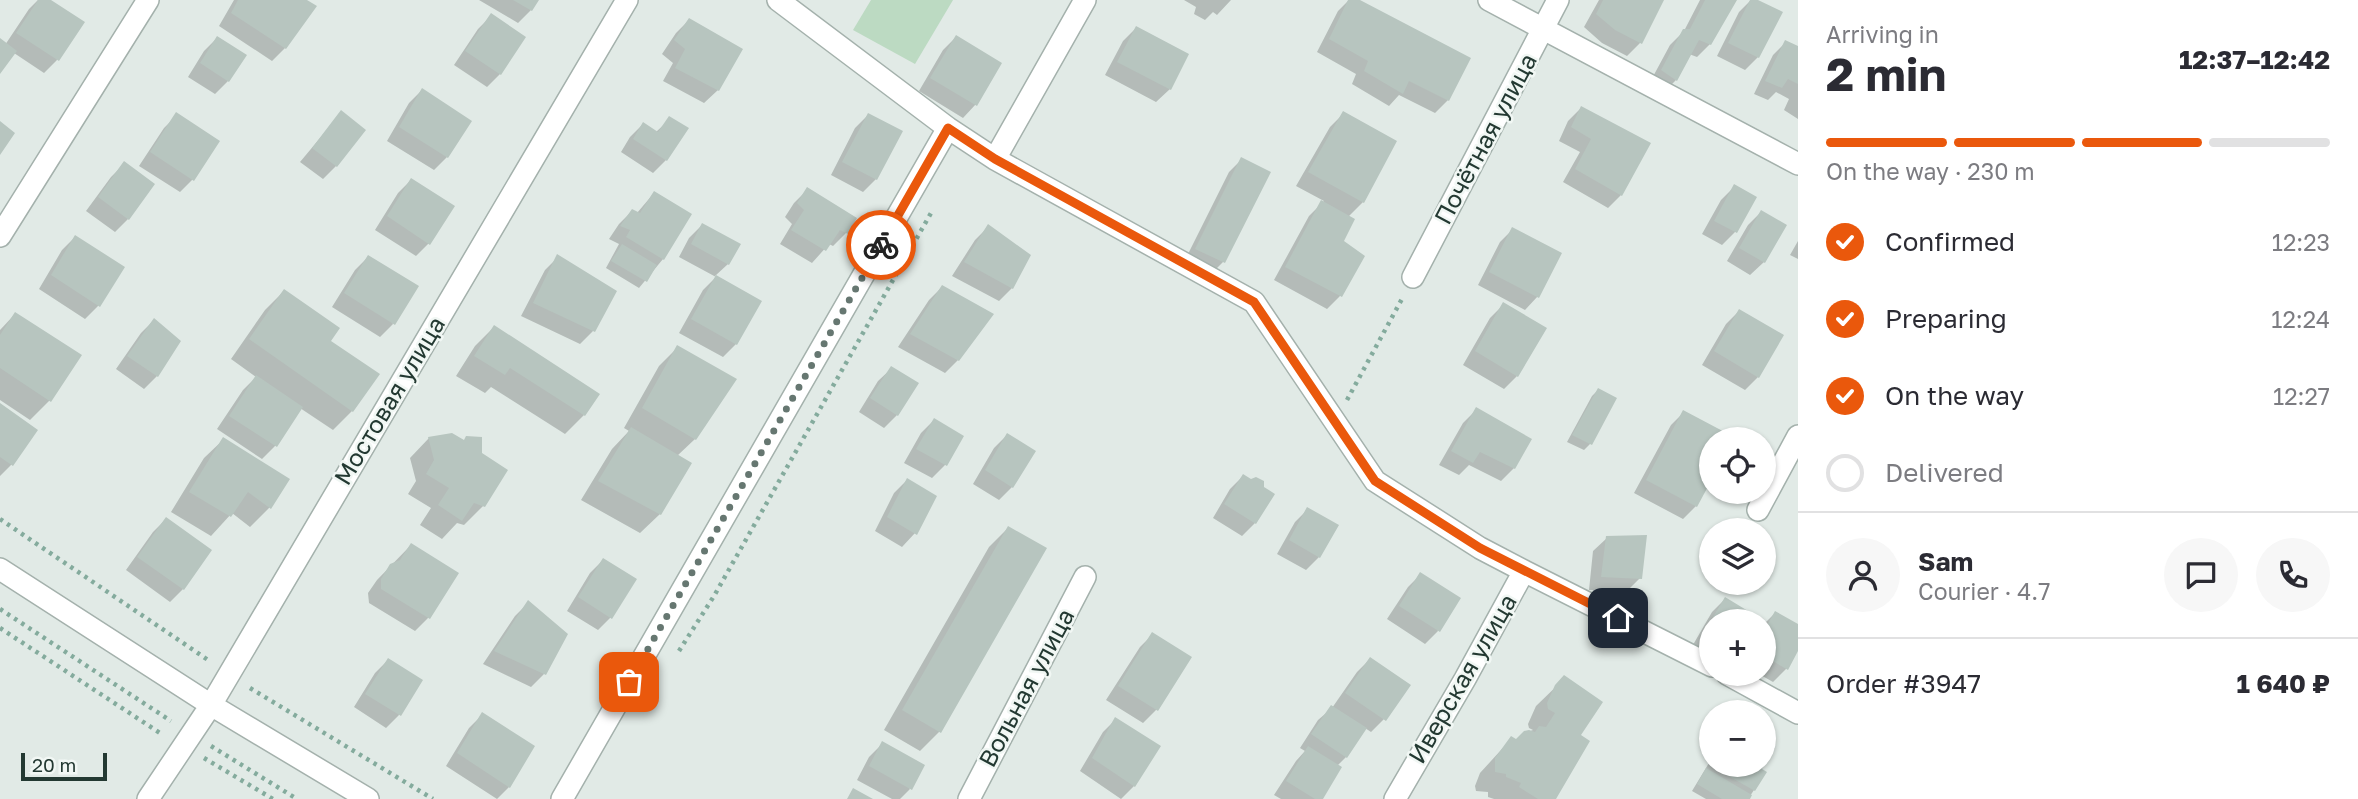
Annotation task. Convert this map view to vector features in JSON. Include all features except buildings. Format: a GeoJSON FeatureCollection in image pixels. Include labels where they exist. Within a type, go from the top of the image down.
{"type":"FeatureCollection","features":[{"type":"Feature","properties":{"kind":"street"},"geometry":{"type":"LineString","coordinates":[[0,236],[148,0]]}},
{"type":"Feature","properties":{"kind":"street","name":"Мостовая улица"},"geometry":{"type":"LineString","coordinates":[[148,799],[211,705],[627,0]]}},
{"type":"Feature","properties":{"kind":"street","name":"Иверская улица"},"geometry":{"type":"LineString","coordinates":[[778,0],[948,128],[995,159],[1254,302],[1375,481],[1480,548],[1524,571],[1395,799]]}},
{"type":"Feature","properties":{"kind":"street"},"geometry":{"type":"LineString","coordinates":[[995,159],[1084,0]]}},
{"type":"Feature","properties":{"kind":"street"},"geometry":{"type":"LineString","coordinates":[[1489,0],[1798,164]]}},
{"type":"Feature","properties":{"kind":"street","name":"Почётная улица"},"geometry":{"type":"LineString","coordinates":[[1413,277],[1558,0]]}},
{"type":"Feature","properties":{"kind":"street"},"geometry":{"type":"LineString","coordinates":[[562,799],[948,128]]}},
{"type":"Feature","properties":{"kind":"street"},"geometry":{"type":"LineString","coordinates":[[1759,510],[1798,436]]}},
{"type":"Feature","properties":{"kind":"street"},"geometry":{"type":"LineString","coordinates":[[0,569],[211,705],[369,799]]}},
{"type":"Feature","properties":{"kind":"street"},"geometry":{"type":"LineString","coordinates":[[1524,571],[1699,659]]}},
{"type":"Feature","properties":{"kind":"street","name":"Вольная улица"},"geometry":{"type":"LineString","coordinates":[[969,799],[1085,576]]}},
{"type":"Feature","properties":{"kind":"street"},"geometry":{"type":"LineString","coordinates":[[1749,686],[1798,713]]}},
{"type":"Feature","properties":{"kind":"path"},"geometry":{"type":"LineString","coordinates":[[674,659],[720,585],[936,203]]}},
{"type":"Feature","properties":{"kind":"path"},"geometry":{"type":"LineString","coordinates":[[1340,412],[1413,277]]}},
{"type":"Feature","properties":{"kind":"path"},"geometry":{"type":"LineString","coordinates":[[0,609],[273,799]]}},
{"type":"Feature","properties":{"kind":"path"},"geometry":{"type":"LineString","coordinates":[[0,628],[189,741],[297,799]]}},
{"type":"Feature","properties":{"kind":"green space"},"geometry":{"type":"Polygon","coordinates":[[[871,0],[953,0],[915,64],[853,30],[871,0]]]}},
{"type":"Feature","properties":{"kind":"way so far"},"geometry":{"type":"LineString","coordinates":[[629,682],[881,245]]}},
{"type":"Feature","properties":{"kind":"route"},"geometry":{"type":"LineString","coordinates":[[881,245],[948,128],[995,159],[1254,302],[1375,481],[1480,548],[1618,618]]}}]}
